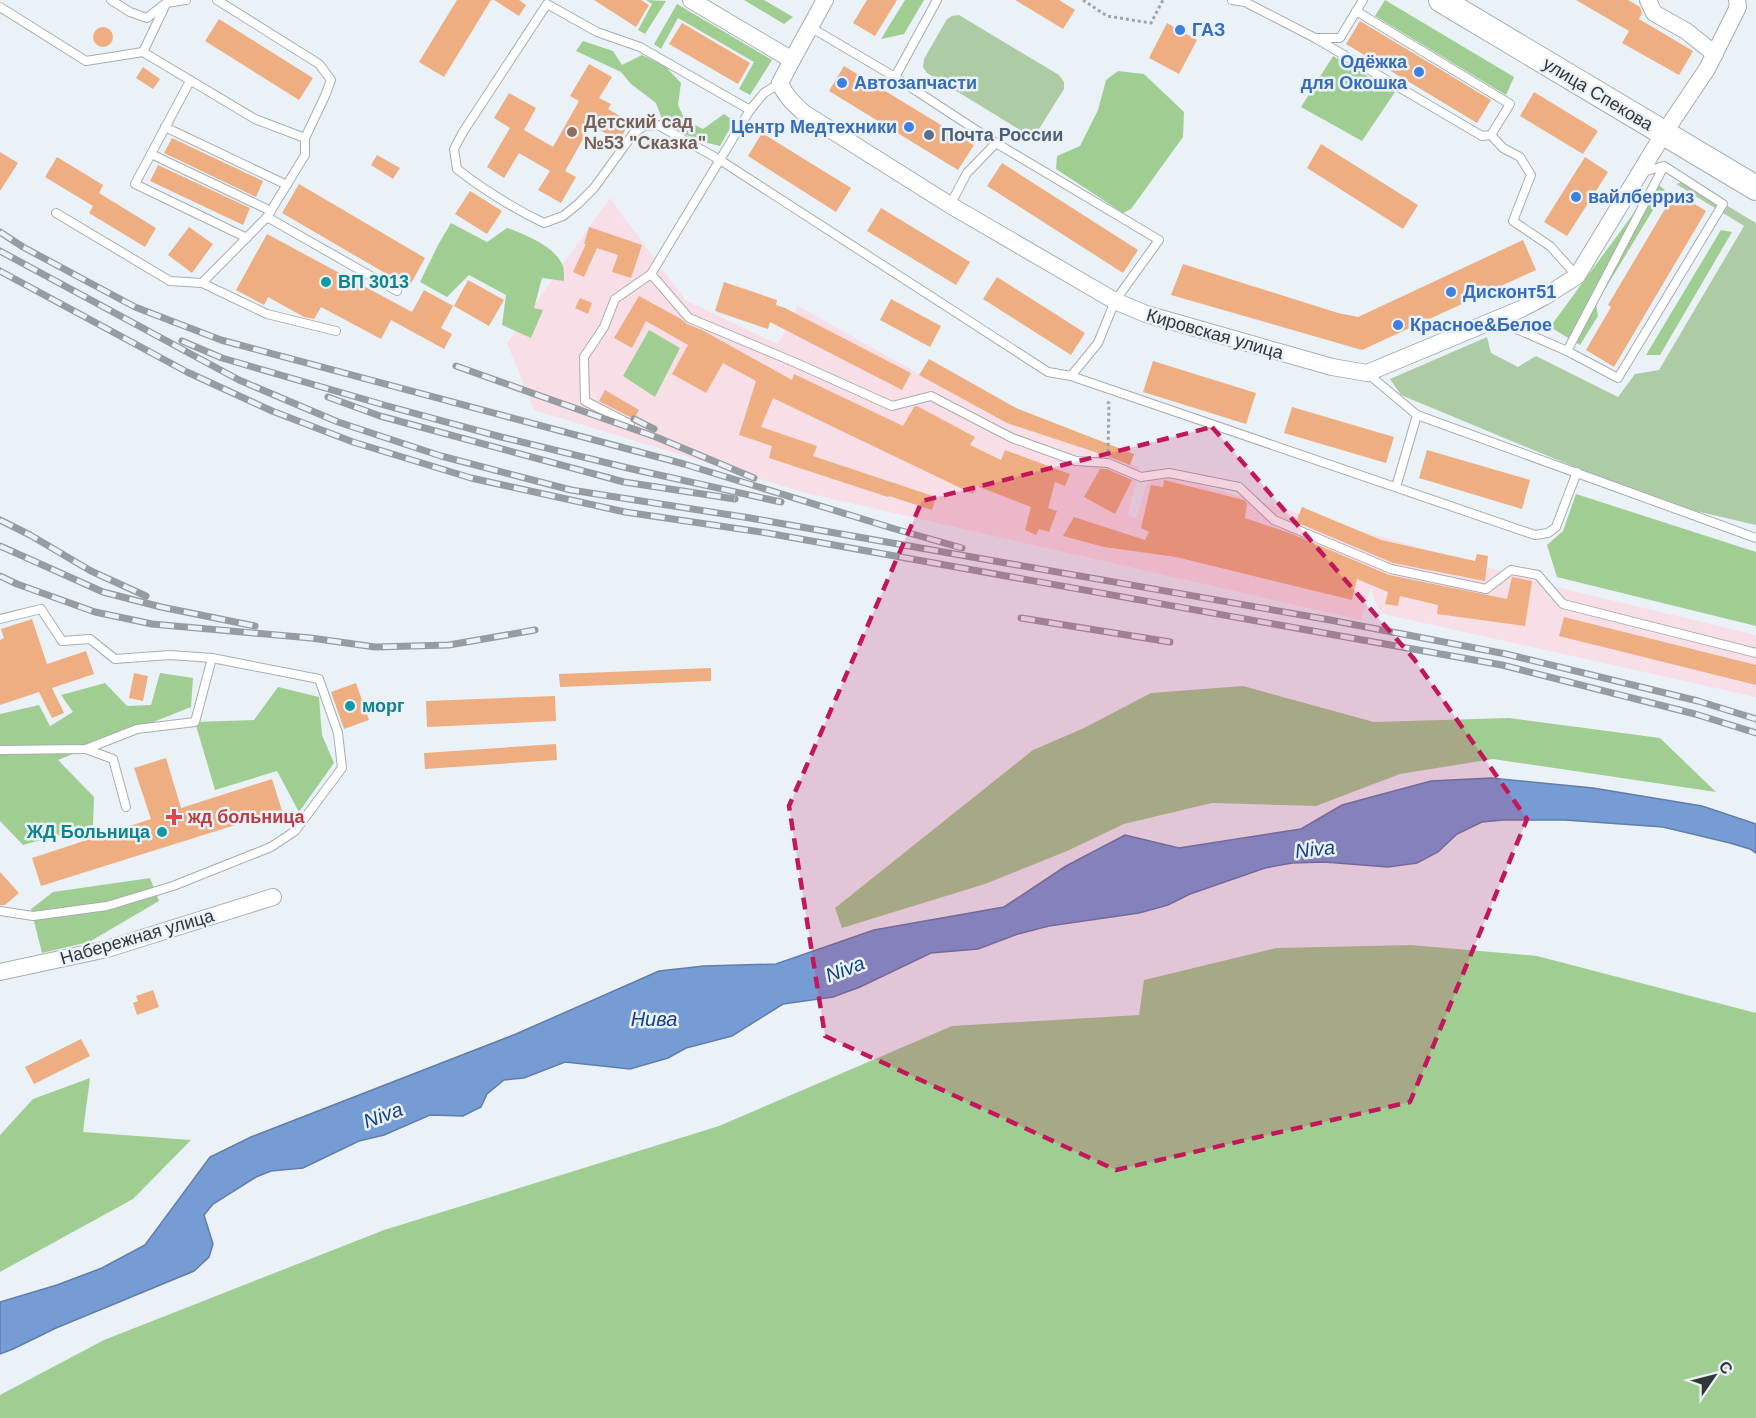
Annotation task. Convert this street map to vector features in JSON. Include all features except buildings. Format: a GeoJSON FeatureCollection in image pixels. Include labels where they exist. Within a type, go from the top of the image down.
{"type":"FeatureCollection","features":[{"type":"Feature","properties":{"kind":"main road","name":"улица Спекова"},"geometry":{"type":"LineString","coordinates":[[1441,0],[1756,188]]}},
{"type":"Feature","properties":{"kind":"street"},"geometry":{"type":"LineString","coordinates":[[691,0],[792,60]]}},
{"type":"Feature","properties":{"kind":"street"},"geometry":{"type":"LineString","coordinates":[[780,83],[825,0]]}},
{"type":"Feature","properties":{"kind":"street"},"geometry":{"type":"LineString","coordinates":[[1648,0],[1654,13],[1686,31],[1716,54]]}},
{"type":"Feature","properties":{"kind":"street"},"geometry":{"type":"LineString","coordinates":[[1367,373],[1521,309],[1577,276],[1664,133],[1716,54],[1738,7],[1737,0]]}},
{"type":"Feature","properties":{"kind":"street","name":"Кировская улица"},"geometry":{"type":"LineString","coordinates":[[780,83],[783,92],[804,113],[950,205],[1115,301],[1146,314],[1332,368],[1367,373]]}},
{"type":"Feature","properties":{"kind":"street","name":"Набережная улица"},"geometry":{"type":"LineString","coordinates":[[0,972],[107,949],[273,897]]}},
{"type":"Feature","properties":{"kind":"lane"},"geometry":{"type":"LineString","coordinates":[[111,0],[130,12],[147,18],[166,2],[186,0]]}},
{"type":"Feature","properties":{"kind":"lane"},"geometry":{"type":"LineString","coordinates":[[202,284],[269,214],[304,155],[305,138],[331,80],[319,64],[217,0]]}},
{"type":"Feature","properties":{"kind":"lane"},"geometry":{"type":"LineString","coordinates":[[896,77],[937,0]]}},
{"type":"Feature","properties":{"kind":"lane"},"geometry":{"type":"LineString","coordinates":[[1232,0],[1245,3],[1315,38],[1482,136],[1491,135]]}},
{"type":"Feature","properties":{"kind":"lane"},"geometry":{"type":"LineString","coordinates":[[1315,38],[1340,38],[1363,0]]}},
{"type":"Feature","properties":{"kind":"lane"},"geometry":{"type":"LineString","coordinates":[[143,52],[166,2]]}},
{"type":"Feature","properties":{"kind":"lane"},"geometry":{"type":"LineString","coordinates":[[750,110],[640,47],[597,32],[545,2],[458,141],[454,149],[457,169],[520,211],[544,223],[563,216],[578,204],[594,188],[633,134],[644,126],[658,125],[720,160],[1048,372],[1071,376],[1535,535],[1548,533],[1556,527],[1577,472]]}},
{"type":"Feature","properties":{"kind":"lane"},"geometry":{"type":"LineString","coordinates":[[0,7],[86,61],[143,52],[255,119],[305,138]]}},
{"type":"Feature","properties":{"kind":"lane"},"geometry":{"type":"LineString","coordinates":[[1356,11],[1509,104],[1491,135]]}},
{"type":"Feature","properties":{"kind":"lane"},"geometry":{"type":"LineString","coordinates":[[809,27],[896,77],[996,143],[1159,240],[1115,301],[1098,343],[1071,376]]}},
{"type":"Feature","properties":{"kind":"lane"},"geometry":{"type":"LineString","coordinates":[[190,81],[135,184],[247,238]]}},
{"type":"Feature","properties":{"kind":"lane"},"geometry":{"type":"LineString","coordinates":[[630,424],[585,401],[584,357],[604,327],[615,299],[651,274],[750,110],[764,93],[780,83]]}},
{"type":"Feature","properties":{"kind":"lane"},"geometry":{"type":"LineString","coordinates":[[165,127],[287,185]]}},
{"type":"Feature","properties":{"kind":"lane"},"geometry":{"type":"LineString","coordinates":[[1491,135],[1503,148],[1520,157],[1531,175],[1513,221],[1550,246],[1577,276]]}},
{"type":"Feature","properties":{"kind":"lane"},"geometry":{"type":"LineString","coordinates":[[950,205],[967,173],[996,143]]}},
{"type":"Feature","properties":{"kind":"lane"},"geometry":{"type":"LineString","coordinates":[[151,154],[269,214],[397,291]]}},
{"type":"Feature","properties":{"kind":"lane"},"geometry":{"type":"LineString","coordinates":[[1496,319],[1567,351],[1618,378],[1723,204],[1664,166],[1640,172]]}},
{"type":"Feature","properties":{"kind":"lane"},"geometry":{"type":"LineString","coordinates":[[1567,351],[1664,166]]}},
{"type":"Feature","properties":{"kind":"lane"},"geometry":{"type":"LineString","coordinates":[[56,213],[170,281],[202,284],[267,314],[336,331]]}},
{"type":"Feature","properties":{"kind":"lane"},"geometry":{"type":"LineString","coordinates":[[651,274],[689,318],[892,406],[931,396],[1012,438],[1076,462],[1108,463],[1141,477],[1169,473],[1239,487],[1274,520],[1391,569],[1486,589],[1511,570],[1538,575],[1563,604],[1755,650]]}},
{"type":"Feature","properties":{"kind":"lane"},"geometry":{"type":"LineString","coordinates":[[1367,373],[1417,415],[1756,538]]}},
{"type":"Feature","properties":{"kind":"lane"},"geometry":{"type":"LineString","coordinates":[[1396,487],[1417,415]]}},
{"type":"Feature","properties":{"kind":"lane"},"geometry":{"type":"LineString","coordinates":[[0,619],[41,609],[62,641],[90,639],[115,659],[170,656],[212,658],[319,679],[338,733],[342,768],[295,831],[271,848],[173,886],[108,906],[33,916],[0,911]]}},
{"type":"Feature","properties":{"kind":"lane"},"geometry":{"type":"LineString","coordinates":[[0,750],[86,749],[137,729],[195,722],[212,658]]}},
{"type":"Feature","properties":{"kind":"lane"},"geometry":{"type":"LineString","coordinates":[[86,749],[113,759],[126,807]]}},
{"type":"Feature","properties":{"kind":"path"},"geometry":{"type":"LineString","coordinates":[[1083,0],[1107,16],[1151,23],[1164,0]]}},
{"type":"Feature","properties":{"kind":"path"},"geometry":{"type":"LineString","coordinates":[[1099,396],[1109,403],[1108,463]]}},
{"type":"Feature","properties":{"kind":"highlighted area"},"geometry":{"type":"Polygon","coordinates":[[[1212,427],[1414,659],[1527,819],[1410,1102],[1116,1170],[825,1036],[789,806],[922,501],[1212,427]]]}},
{"type":"Feature","properties":{"kind":"shaded area"},"geometry":{"type":"Polygon","coordinates":[[[610,198],[685,300],[778,344],[798,306],[969,402],[1139,467],[1128,515],[1136,518],[1151,469],[1561,588],[1756,635],[1756,697],[1379,613],[1371,588],[1361,620],[802,492],[534,410],[507,343],[610,198]]]}},
{"type":"Feature","properties":{"kind":"green space"},"geometry":{"type":"Polygon","coordinates":[[[646,0],[666,1],[645,34],[638,30],[652,4],[646,0]]]}},
{"type":"Feature","properties":{"kind":"green space"},"geometry":{"type":"Polygon","coordinates":[[[744,0],[764,0],[793,17],[784,24],[744,0]]]}},
{"type":"Feature","properties":{"kind":"green space"},"geometry":{"type":"Polygon","coordinates":[[[905,0],[924,0],[904,34],[881,39],[905,0]]]}},
{"type":"Feature","properties":{"kind":"green space"},"geometry":{"type":"Polygon","coordinates":[[[1385,0],[1514,77],[1506,95],[1375,16],[1385,0]]]}},
{"type":"Feature","properties":{"kind":"green space"},"geometry":{"type":"Polygon","coordinates":[[[677,4],[772,60],[750,95],[739,89],[754,62],[678,18],[661,49],[654,44],[677,4]]]}},
{"type":"Feature","properties":{"kind":"green space"},"geometry":{"type":"Polygon","coordinates":[[[959,15],[1059,75],[1064,82],[1064,89],[1034,134],[1028,135],[927,73],[923,67],[924,59],[947,19],[959,15]]]}},
{"type":"Feature","properties":{"kind":"green space"},"geometry":{"type":"Polygon","coordinates":[[[583,41],[613,51],[622,65],[642,55],[665,66],[681,83],[678,105],[685,120],[703,129],[724,114],[734,121],[720,146],[700,141],[674,129],[662,119],[656,103],[631,84],[621,72],[576,51],[583,41]]]}},
{"type":"Feature","properties":{"kind":"green space"},"geometry":{"type":"Polygon","coordinates":[[[1333,56],[1395,92],[1362,141],[1301,107],[1333,56]]]}},
{"type":"Feature","properties":{"kind":"green space"},"geometry":{"type":"Polygon","coordinates":[[[1118,71],[1144,74],[1184,112],[1183,137],[1131,209],[1123,213],[1056,169],[1057,156],[1080,146],[1098,110],[1106,80],[1118,71]]]}},
{"type":"Feature","properties":{"kind":"green space"},"geometry":{"type":"Polygon","coordinates":[[[1686,181],[1756,223],[1756,525],[1661,503],[1401,395],[1390,379],[1487,337],[1491,353],[1518,367],[1536,356],[1618,397],[1635,374],[1659,370],[1744,226],[1676,184],[1686,181]]]}},
{"type":"Feature","properties":{"kind":"green space"},"geometry":{"type":"Polygon","coordinates":[[[1656,183],[1665,190],[1596,304],[1598,316],[1580,345],[1550,327],[1656,183]]]}},
{"type":"Feature","properties":{"kind":"green space"},"geometry":{"type":"Polygon","coordinates":[[[451,223],[487,242],[507,228],[539,242],[559,259],[563,266],[564,281],[542,278],[534,308],[543,310],[531,338],[502,325],[506,295],[469,275],[447,297],[420,282],[451,223]]]}},
{"type":"Feature","properties":{"kind":"green space"},"geometry":{"type":"Polygon","coordinates":[[[1721,230],[1732,232],[1660,355],[1646,355],[1721,230]]]}},
{"type":"Feature","properties":{"kind":"green space"},"geometry":{"type":"Polygon","coordinates":[[[649,330],[680,348],[655,397],[623,376],[649,330]]]}},
{"type":"Feature","properties":{"kind":"green space"},"geometry":{"type":"Polygon","coordinates":[[[1576,494],[1756,552],[1756,626],[1557,577],[1547,545],[1563,531],[1576,494]]]}},
{"type":"Feature","properties":{"kind":"green space"},"geometry":{"type":"Polygon","coordinates":[[[160,673],[193,678],[191,707],[58,760],[94,797],[93,825],[23,845],[0,821],[0,714],[39,705],[50,726],[73,712],[61,695],[105,683],[127,706],[151,705],[160,673]]]}},
{"type":"Feature","properties":{"kind":"green space"},"geometry":{"type":"Polygon","coordinates":[[[1243,686],[1374,722],[1509,718],[1660,738],[1716,792],[1493,759],[1400,774],[1316,806],[1212,803],[1124,824],[1067,851],[985,884],[842,928],[835,908],[1033,750],[1084,728],[1151,693],[1243,686]]]}},
{"type":"Feature","properties":{"kind":"green space"},"geometry":{"type":"Polygon","coordinates":[[[278,687],[319,697],[322,735],[334,763],[299,812],[277,771],[215,790],[195,722],[254,720],[278,687]]]}},
{"type":"Feature","properties":{"kind":"green space"},"geometry":{"type":"Polygon","coordinates":[[[150,878],[159,901],[89,942],[42,953],[31,909],[53,892],[150,878]]]}},
{"type":"Feature","properties":{"kind":"green space"},"geometry":{"type":"Polygon","coordinates":[[[1411,945],[1537,956],[1756,1013],[1756,1418],[0,1418],[0,1395],[104,1340],[384,1230],[719,1126],[952,1026],[1139,1015],[1144,980],[1276,948],[1411,945]]]}},
{"type":"Feature","properties":{"kind":"green space"},"geometry":{"type":"Polygon","coordinates":[[[90,1078],[83,1132],[191,1140],[133,1199],[0,1272],[0,1135],[33,1099],[90,1078]]]}},
{"type":"Feature","properties":{"kind":"water","name":"Нива"},"geometry":{"type":"Polygon","coordinates":[[[1491,778],[1593,788],[1702,806],[1756,824],[1756,853],[1730,843],[1663,827],[1565,820],[1482,822],[1457,834],[1438,852],[1417,863],[1388,867],[1324,862],[1292,863],[1265,868],[1190,894],[1168,905],[1139,913],[1049,926],[1018,934],[978,949],[931,953],[860,987],[833,997],[783,1004],[732,1036],[686,1048],[668,1058],[630,1069],[565,1062],[524,1078],[504,1080],[487,1094],[481,1107],[463,1116],[430,1115],[384,1135],[359,1141],[303,1168],[271,1171],[256,1177],[213,1204],[204,1215],[213,1244],[209,1257],[194,1271],[56,1328],[0,1354],[0,1302],[57,1285],[102,1268],[145,1245],[210,1157],[251,1137],[516,1034],[659,971],[704,966],[776,964],[874,930],[1004,907],[1066,866],[1125,835],[1179,848],[1301,829],[1342,805],[1431,781],[1491,778]]]}},
{"type":"Feature","properties":{"kind":"railway"},"geometry":{"type":"LineString","coordinates":[[0,232],[23,247],[135,307],[221,340],[684,464],[962,548]]}},
{"type":"Feature","properties":{"kind":"railway"},"geometry":{"type":"LineString","coordinates":[[0,251],[239,380],[338,422],[441,456],[571,490],[750,518],[1330,620],[1506,654],[1698,701],[1756,719]]}},
{"type":"Feature","properties":{"kind":"railway"},"geometry":{"type":"LineString","coordinates":[[0,271],[187,372],[272,411],[353,442],[471,478],[625,512],[767,533],[1502,665],[1695,714],[1756,733]]}},
{"type":"Feature","properties":{"kind":"railway"},"geometry":{"type":"LineString","coordinates":[[182,341],[222,358],[501,437],[781,502]]}},
{"type":"Feature","properties":{"kind":"railway"},"geometry":{"type":"LineString","coordinates":[[456,366],[656,437],[754,478]]}},
{"type":"Feature","properties":{"kind":"railway"},"geometry":{"type":"LineString","coordinates":[[328,397],[380,416],[624,482],[735,499]]}},
{"type":"Feature","properties":{"kind":"railway"},"geometry":{"type":"LineString","coordinates":[[634,419],[654,429]]}},
{"type":"Feature","properties":{"kind":"railway"},"geometry":{"type":"LineString","coordinates":[[0,520],[91,571],[146,596]]}},
{"type":"Feature","properties":{"kind":"railway"},"geometry":{"type":"LineString","coordinates":[[0,546],[103,592],[161,607],[255,626]]}},
{"type":"Feature","properties":{"kind":"railway"},"geometry":{"type":"LineString","coordinates":[[0,576],[95,612],[152,624],[311,638],[375,647],[449,645],[535,630]]}},
{"type":"Feature","properties":{"kind":"railway"},"geometry":{"type":"LineString","coordinates":[[1021,618],[1170,642]]}},
{"type":"Feature","properties":{"kind":"place","name":"ГАЗ"},"geometry":{"type":"Point","coordinates":[1180,30]}},
{"type":"Feature","properties":{"kind":"place","name":"Одёжка для Окошка"},"geometry":{"type":"Point","coordinates":[1419,72]}},
{"type":"Feature","properties":{"kind":"place","name":"Автозапчасти"},"geometry":{"type":"Point","coordinates":[842,83]}},
{"type":"Feature","properties":{"kind":"place","name":"Центр Медтехники"},"geometry":{"type":"Point","coordinates":[909,127]}},
{"type":"Feature","properties":{"kind":"place","name":"Детский сад №53 \"Сказка\""},"geometry":{"type":"Point","coordinates":[572,132]}},
{"type":"Feature","properties":{"kind":"place","name":"Почта России"},"geometry":{"type":"Point","coordinates":[929,135]}},
{"type":"Feature","properties":{"kind":"place","name":"вайлберриз"},"geometry":{"type":"Point","coordinates":[1576,197]}},
{"type":"Feature","properties":{"kind":"place","name":"ВП 3013"},"geometry":{"type":"Point","coordinates":[326,282]}},
{"type":"Feature","properties":{"kind":"place","name":"Дисконт51"},"geometry":{"type":"Point","coordinates":[1451,292]}},
{"type":"Feature","properties":{"kind":"place","name":"Красное&Белое"},"geometry":{"type":"Point","coordinates":[1398,325]}},
{"type":"Feature","properties":{"kind":"place","name":"морг"},"geometry":{"type":"Point","coordinates":[350,706]}},
{"type":"Feature","properties":{"kind":"place","name":"жд больница"},"geometry":{"type":"Point","coordinates":[174,817]}},
{"type":"Feature","properties":{"kind":"place","name":"ЖД Больница"},"geometry":{"type":"Point","coordinates":[162,832]}},
{"type":"Feature","properties":{"kind":"water label","name":"Niva"},"geometry":{"type":"Point","coordinates":[1315,849]}},
{"type":"Feature","properties":{"kind":"water label","name":"Niva"},"geometry":{"type":"Point","coordinates":[845,969]}},
{"type":"Feature","properties":{"kind":"water label","name":"Niva"},"geometry":{"type":"Point","coordinates":[383,1115]}}]}
